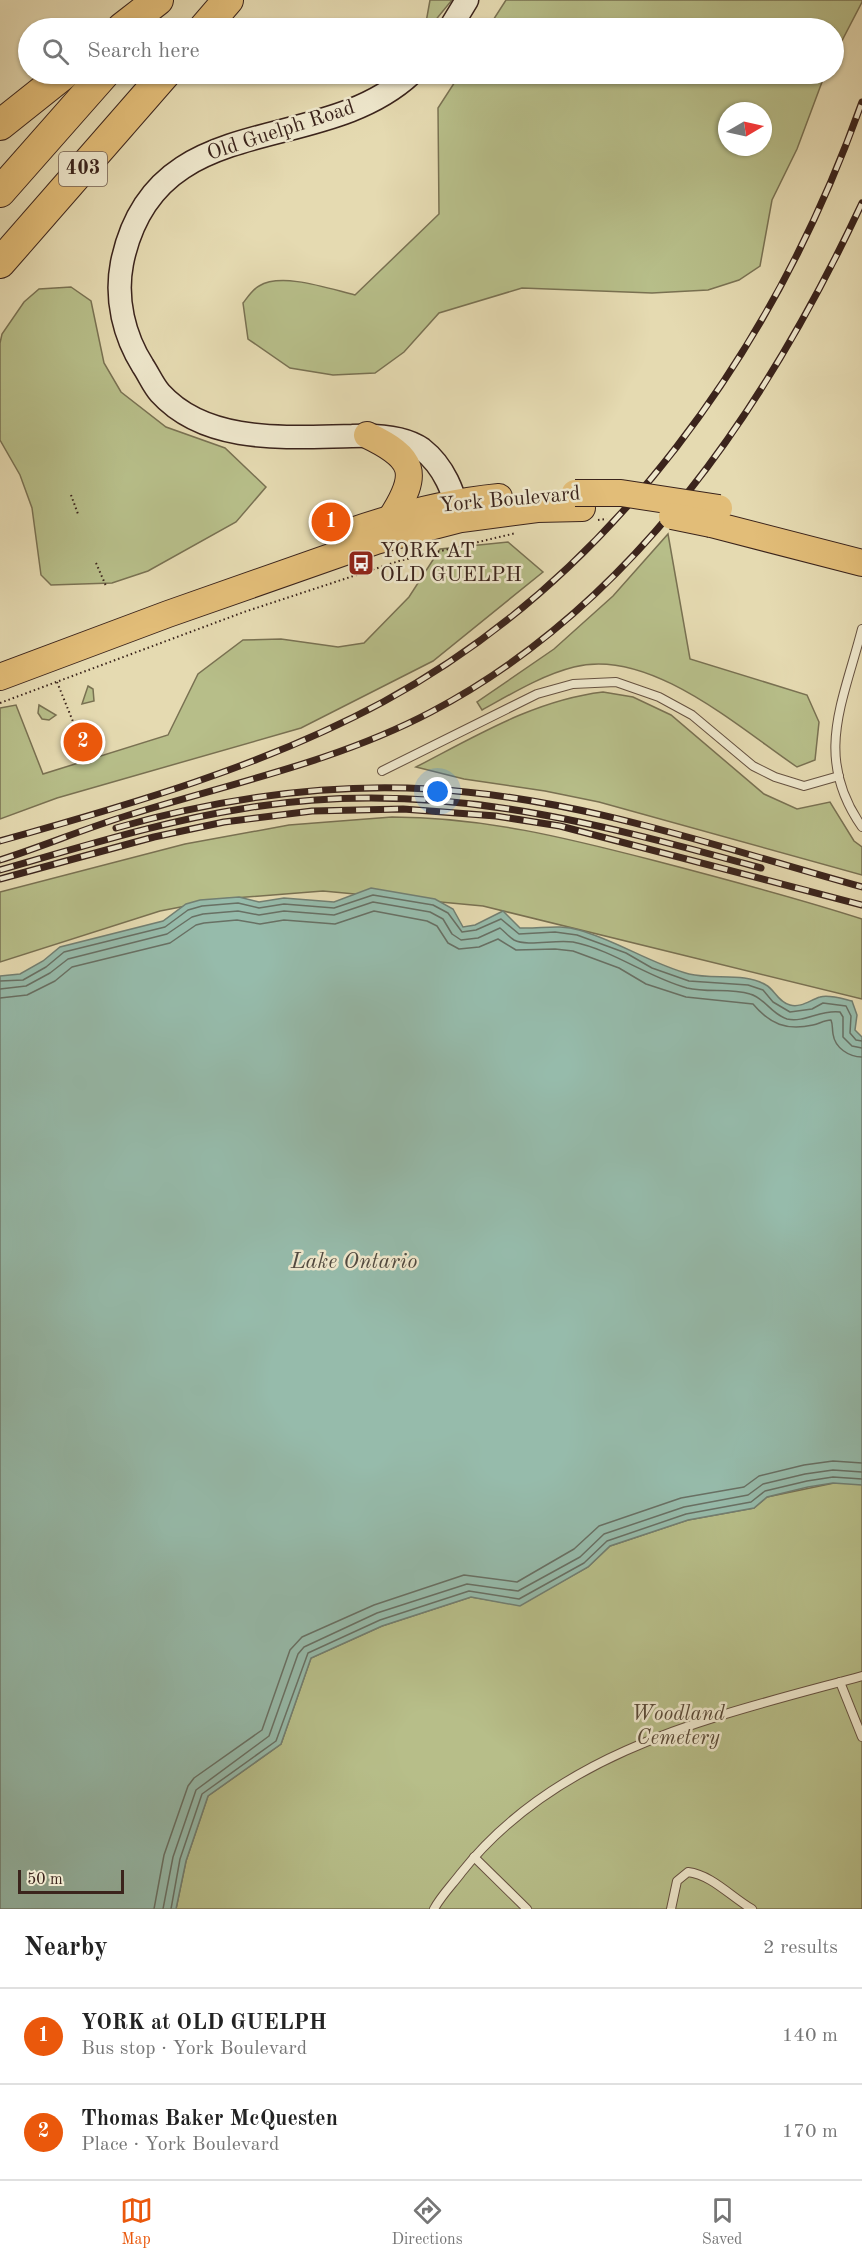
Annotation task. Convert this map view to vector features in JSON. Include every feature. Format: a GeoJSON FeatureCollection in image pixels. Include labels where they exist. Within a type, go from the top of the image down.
{"type":"FeatureCollection","features":[{"type":"Feature","properties":{"kind":"highway"},"geometry":{"type":"LineString","coordinates":[[135,18],[158,0]]}},
{"type":"Feature","properties":{"kind":"highway"},"geometry":{"type":"LineString","coordinates":[[154,18],[170,0]]}},
{"type":"Feature","properties":{"kind":"highway"},"geometry":{"type":"LineString","coordinates":[[213,18],[228,0]]}},
{"type":"Feature","properties":{"kind":"highway"},"geometry":{"type":"LineString","coordinates":[[0,126],[52,84]]}},
{"type":"Feature","properties":{"kind":"highway","name":"403"},"geometry":{"type":"LineString","coordinates":[[0,192],[95,84]]}},
{"type":"Feature","properties":{"kind":"highway","name":"403"},"geometry":{"type":"LineString","coordinates":[[0,263],[156,84]]}},
{"type":"Feature","properties":{"kind":"highway"},"geometry":{"type":"LineString","coordinates":[[0,280],[106,142]]}},
{"type":"Feature","properties":{"kind":"main road"},"geometry":{"type":"LineString","coordinates":[[367,435],[391,447],[405,462],[408,471],[408,489],[391,518]]}},
{"type":"Feature","properties":{"kind":"main road","name":"York Boulevard"},"geometry":{"type":"LineString","coordinates":[[0,663],[391,518],[458,510],[585,507],[640,510],[715,516],[862,546]]}},
{"type":"Feature","properties":{"kind":"main road","name":"York Boulevard"},"geometry":{"type":"LineString","coordinates":[[0,677],[458,510]]}},
{"type":"Feature","properties":{"kind":"main road","name":"York Boulevard"},"geometry":{"type":"LineString","coordinates":[[715,516],[862,563]]}},
{"type":"Feature","properties":{"kind":"street"},"geometry":{"type":"LineString","coordinates":[[456,18],[467,0]]}},
{"type":"Feature","properties":{"kind":"street","name":"Old Guelph Road"},"geometry":{"type":"LineString","coordinates":[[400,84],[392,91],[342,114],[232,143],[212,150],[179,169],[160,185],[132,226],[122,264],[120,307],[131,347],[160,393],[198,421],[244,436],[367,435],[402,440],[420,448],[445,474],[458,510]]}},
{"type":"Feature","properties":{"kind":"lane"},"geometry":{"type":"LineString","coordinates":[[862,629],[834,739],[835,765],[848,806],[862,827]]}},
{"type":"Feature","properties":{"kind":"lane"},"geometry":{"type":"LineString","coordinates":[[382,771],[537,694],[573,684],[616,682],[659,697],[692,715],[753,766],[776,777],[804,786],[839,776]]}},
{"type":"Feature","properties":{"kind":"lane"},"geometry":{"type":"LineString","coordinates":[[434,1909],[474,1857],[504,1825],[532,1802],[607,1757],[710,1720],[862,1676]]}},
{"type":"Feature","properties":{"kind":"lane"},"geometry":{"type":"LineString","coordinates":[[840,1682],[862,1737]]}},
{"type":"Feature","properties":{"kind":"lane"},"geometry":{"type":"LineString","coordinates":[[474,1857],[527,1909]]}},
{"type":"Feature","properties":{"kind":"lane"},"geometry":{"type":"LineString","coordinates":[[671,1909],[676,1881],[688,1872],[697,1873],[711,1880],[752,1909]]}},
{"type":"Feature","properties":{"kind":"path"},"geometry":{"type":"LineString","coordinates":[[71,495],[78,514]]}},
{"type":"Feature","properties":{"kind":"path"},"geometry":{"type":"LineString","coordinates":[[585,507],[607,519]]}},
{"type":"Feature","properties":{"kind":"path"},"geometry":{"type":"LineString","coordinates":[[0,703],[244,612],[399,561],[517,533]]}},
{"type":"Feature","properties":{"kind":"path"},"geometry":{"type":"LineString","coordinates":[[96,563],[106,586]]}},
{"type":"Feature","properties":{"kind":"path"},"geometry":{"type":"LineString","coordinates":[[57,682],[76,729]]}},
{"type":"Feature","properties":{"kind":"green space"},"geometry":{"type":"Polygon","coordinates":[[[430,0],[452,0],[437,18],[427,18],[430,0]]]}},
{"type":"Feature","properties":{"kind":"green space"},"geometry":{"type":"Polygon","coordinates":[[[506,0],[862,0],[844,37],[844,18],[494,18],[506,0]]]}},
{"type":"Feature","properties":{"kind":"green space"},"geometry":{"type":"Polygon","coordinates":[[[454,84],[821,84],[797,149],[772,200],[760,266],[739,280],[708,290],[652,293],[522,288],[439,313],[404,352],[375,373],[333,375],[290,368],[248,339],[243,303],[259,286],[269,282],[293,281],[355,295],[439,214],[438,108],[454,84]]]}},
{"type":"Feature","properties":{"kind":"green space"},"geometry":{"type":"Polygon","coordinates":[[[71,287],[91,301],[104,363],[121,392],[166,427],[225,448],[266,487],[236,522],[148,571],[112,583],[51,585],[41,575],[32,508],[20,475],[0,440],[0,343],[2,334],[24,302],[39,289],[71,287]]]}},
{"type":"Feature","properties":{"kind":"green space"},"geometry":{"type":"Polygon","coordinates":[[[668,534],[690,659],[807,695],[819,722],[815,760],[797,767],[692,694],[662,679],[632,669],[603,664],[574,667],[550,675],[482,710],[477,702],[554,649],[613,596],[668,534]]]}},
{"type":"Feature","properties":{"kind":"green space"},"geometry":{"type":"Polygon","coordinates":[[[508,542],[543,572],[433,661],[301,728],[57,798],[0,819],[0,708],[16,705],[43,774],[168,735],[198,674],[243,640],[281,639],[338,647],[364,643],[409,597],[440,549],[508,542]]]}},
{"type":"Feature","properties":{"kind":"green space"},"geometry":{"type":"Polygon","coordinates":[[[88,686],[93,689],[94,701],[82,704],[88,686]]]}},
{"type":"Feature","properties":{"kind":"green space"},"geometry":{"type":"Polygon","coordinates":[[[603,692],[633,697],[671,715],[764,794],[797,809],[830,802],[854,841],[862,847],[862,875],[599,802],[464,779],[416,767],[530,711],[578,696],[603,692]]]}},
{"type":"Feature","properties":{"kind":"green space"},"geometry":{"type":"Polygon","coordinates":[[[39,705],[56,715],[49,720],[42,719],[38,713],[39,705]]]}},
{"type":"Feature","properties":{"kind":"green space"},"geometry":{"type":"Polygon","coordinates":[[[392,817],[459,821],[525,830],[734,881],[862,919],[862,999],[483,906],[323,891],[222,899],[160,911],[0,962],[0,892],[185,844],[289,825],[392,817]]]}},
{"type":"Feature","properties":{"kind":"green space","name":"Woodland Cemetery"},"geometry":{"type":"Polygon","coordinates":[[[862,1474],[862,1909],[176,1909],[186,1861],[208,1796],[281,1744],[311,1658],[382,1626],[471,1597],[520,1605],[588,1567],[610,1546],[688,1520],[754,1508],[767,1497],[834,1483],[862,1474]]]}},
{"type":"Feature","properties":{"kind":"water","name":"Lake Ontario"},"geometry":{"type":"Polygon","coordinates":[[[371,888],[435,899],[453,909],[463,927],[475,925],[503,911],[520,928],[572,928],[607,940],[675,970],[699,976],[739,977],[757,981],[769,987],[782,1001],[794,1006],[824,996],[852,1001],[857,1015],[855,1030],[862,1037],[862,1485],[833,1483],[808,1487],[767,1497],[754,1508],[688,1520],[610,1546],[588,1567],[520,1606],[471,1597],[382,1626],[311,1658],[281,1744],[208,1796],[186,1861],[176,1909],[0,1909],[0,976],[20,974],[43,961],[60,947],[163,921],[186,904],[200,900],[239,897],[259,902],[284,898],[334,902],[371,888]]]}},
{"type":"Feature","properties":{"kind":"railway"},"geometry":{"type":"LineString","coordinates":[[0,841],[195,782],[244,765],[338,725],[383,702],[466,650],[543,590],[613,522],[676,447],[733,367],[783,282],[826,193],[862,102]]}},
{"type":"Feature","properties":{"kind":"railway"},"geometry":{"type":"LineString","coordinates":[[0,860],[113,820],[283,770],[358,745],[431,712],[504,668],[571,616],[632,557],[687,494],[737,425],[783,353],[825,279],[862,203]]}},
{"type":"Feature","properties":{"kind":"railway"},"geometry":{"type":"LineString","coordinates":[[116,828],[193,809],[271,795],[350,788],[429,789],[484,794],[594,813],[648,826],[862,887]]}},
{"type":"Feature","properties":{"kind":"railway"},"geometry":{"type":"LineString","coordinates":[[0,870],[122,835],[216,813],[314,800],[380,798],[444,801],[570,820],[761,868]]}},
{"type":"Feature","properties":{"kind":"railway"},"geometry":{"type":"LineString","coordinates":[[0,879],[154,837],[224,822],[312,811],[403,809],[496,816],[560,826],[862,905]]}},
{"type":"Feature","properties":{"kind":"place","name":"YORK at OLD GUELPH"},"geometry":{"type":"Point","coordinates":[331,522]}},
{"type":"Feature","properties":{"kind":"place","name":"YORK AT OLD GUELPH"},"geometry":{"type":"Point","coordinates":[361,563]}},
{"type":"Feature","properties":{"kind":"place","name":"Thomas Baker McQuesten"},"geometry":{"type":"Point","coordinates":[83,742]}}]}
